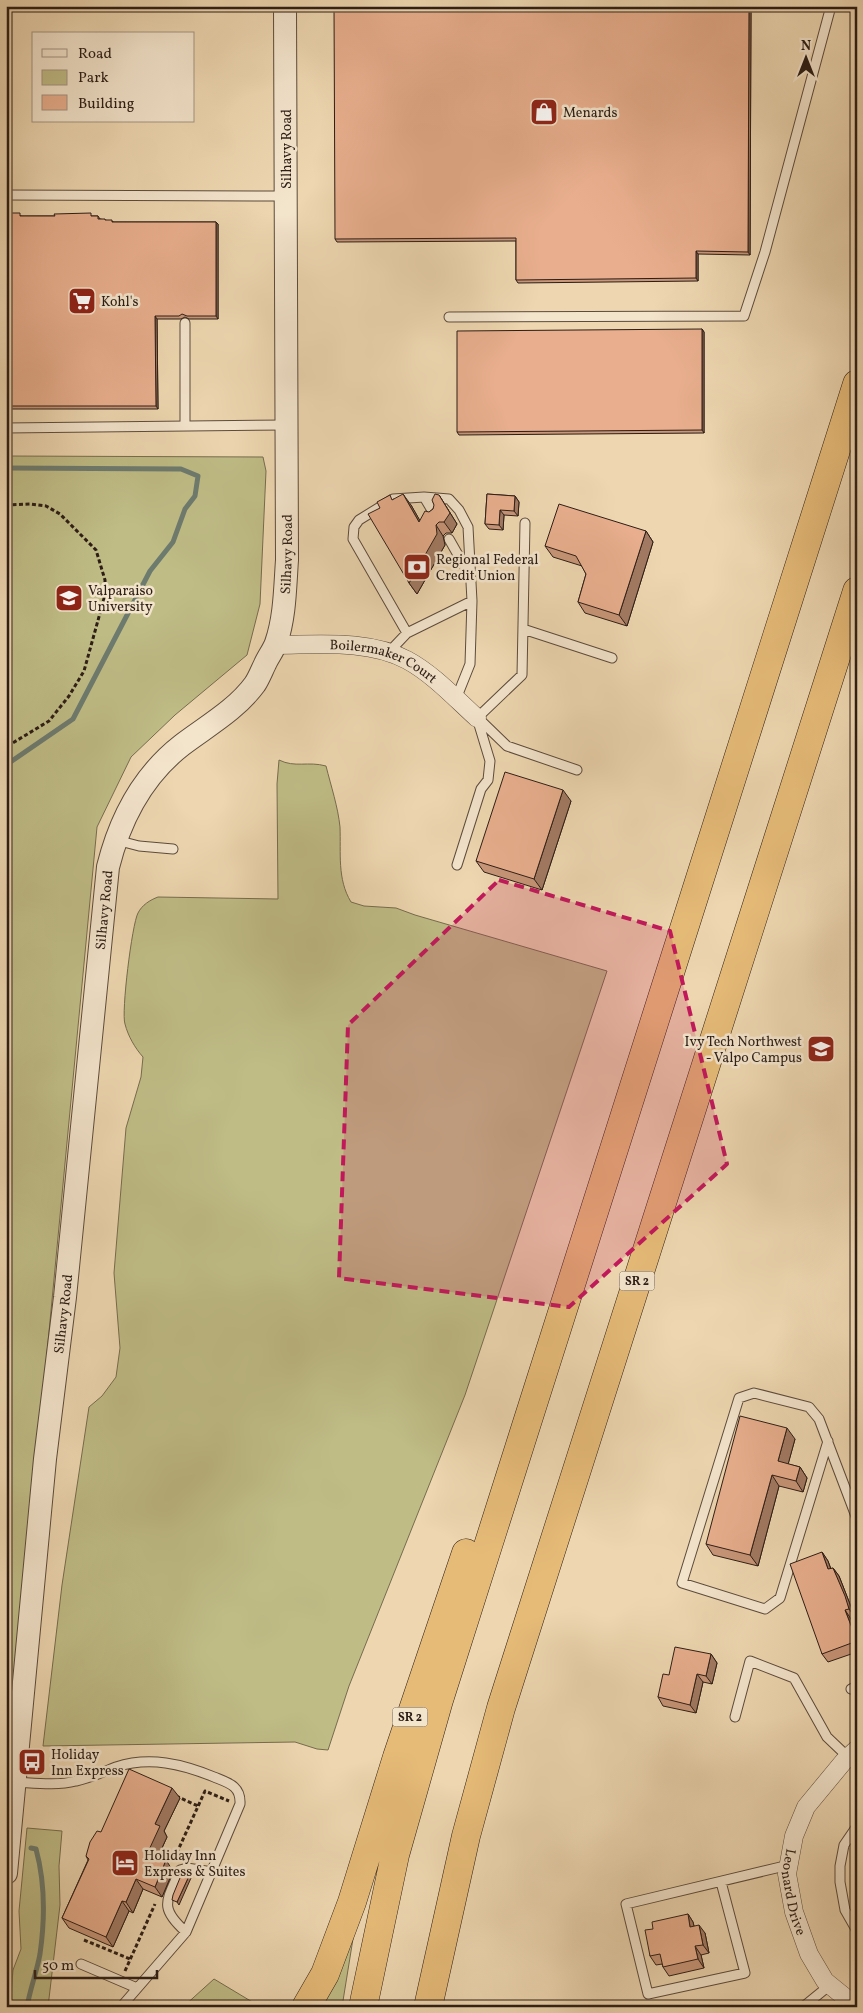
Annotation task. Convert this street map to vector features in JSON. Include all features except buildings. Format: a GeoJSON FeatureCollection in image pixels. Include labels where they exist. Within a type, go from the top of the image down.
{"type":"FeatureCollection","features":[{"type":"Feature","properties":{"kind":"highway","name":"SR 2"},"geometry":{"type":"LineString","coordinates":[[306,2007],[325,1974],[352,1902],[397,1757],[483,1502],[524,1431],[857,384]]}},
{"type":"Feature","properties":{"kind":"highway","name":"SR 2"},"geometry":{"type":"LineString","coordinates":[[436,2007],[434,1975],[466,1836],[502,1708],[857,591]]}},
{"type":"Feature","properties":{"kind":"highway"},"geometry":{"type":"LineString","coordinates":[[363,2007],[395,1855],[439,1700],[524,1431]]}},
{"type":"Feature","properties":{"kind":"highway"},"geometry":{"type":"LineString","coordinates":[[428,2007],[434,1975]]}},
{"type":"Feature","properties":{"kind":"street","name":"Silhavy Road"},"geometry":{"type":"LineString","coordinates":[[6,1873],[44,1469],[65,1297],[108,867],[115,840],[123,820],[138,793],[158,767],[180,747],[236,706],[256,683],[275,645],[283,608],[287,560],[285,6]]}},
{"type":"Feature","properties":{"kind":"street","name":"Boilermaker Court"},"geometry":{"type":"LineString","coordinates":[[275,645],[368,648],[388,653],[406,660],[425,672],[477,718]]}},
{"type":"Feature","properties":{"kind":"street","name":"Leonard Drive"},"geometry":{"type":"LineString","coordinates":[[854,1758],[806,1806],[794,1836],[787,1874],[794,1912],[809,1954],[825,1981],[857,2007]]}},
{"type":"Feature","properties":{"kind":"lane"},"geometry":{"type":"LineString","coordinates":[[449,317],[744,316],[765,252],[831,6]]}},
{"type":"Feature","properties":{"kind":"lane"},"geometry":{"type":"LineString","coordinates":[[6,195],[286,196]]}},
{"type":"Feature","properties":{"kind":"lane"},"geometry":{"type":"LineString","coordinates":[[185,323],[185,426]]}},
{"type":"Feature","properties":{"kind":"lane"},"geometry":{"type":"LineString","coordinates":[[6,428],[286,425]]}},
{"type":"Feature","properties":{"kind":"lane"},"geometry":{"type":"LineString","coordinates":[[424,497],[436,517]]}},
{"type":"Feature","properties":{"kind":"lane"},"geometry":{"type":"LineString","coordinates":[[407,633],[353,539],[354,527],[359,520],[393,500],[441,497],[449,500],[459,510],[468,527],[472,601],[470,664],[456,699]]}},
{"type":"Feature","properties":{"kind":"lane"},"geometry":{"type":"LineString","coordinates":[[477,718],[522,675],[524,522]]}},
{"type":"Feature","properties":{"kind":"lane"},"geometry":{"type":"LineString","coordinates":[[449,539],[471,579]]}},
{"type":"Feature","properties":{"kind":"lane"},"geometry":{"type":"LineString","coordinates":[[388,653],[407,633],[472,601]]}},
{"type":"Feature","properties":{"kind":"lane"},"geometry":{"type":"LineString","coordinates":[[523,628],[612,658]]}},
{"type":"Feature","properties":{"kind":"lane"},"geometry":{"type":"LineString","coordinates":[[477,718],[507,746],[576,770]]}},
{"type":"Feature","properties":{"kind":"lane"},"geometry":{"type":"LineString","coordinates":[[457,865],[481,789],[488,780],[490,762],[477,718]]}},
{"type":"Feature","properties":{"kind":"lane"},"geometry":{"type":"LineString","coordinates":[[115,840],[139,846],[173,849]]}},
{"type":"Feature","properties":{"kind":"lane"},"geometry":{"type":"LineString","coordinates":[[828,1441],[780,1598],[766,1608],[682,1583],[739,1398],[754,1393],[808,1407],[819,1419],[828,1441],[857,1519]]}},
{"type":"Feature","properties":{"kind":"lane"},"geometry":{"type":"LineString","coordinates":[[735,1717],[750,1661],[794,1678],[827,1737],[854,1758]]}},
{"type":"Feature","properties":{"kind":"lane"},"geometry":{"type":"LineString","coordinates":[[14,1782],[51,1784],[76,1782],[119,1766],[149,1761],[188,1767],[230,1783],[237,1788],[240,1795],[240,1804],[186,1932],[121,2007]]}},
{"type":"Feature","properties":{"kind":"lane"},"geometry":{"type":"LineString","coordinates":[[857,1826],[844,1844],[840,1866],[840,1882],[845,1910],[857,1931]]}},
{"type":"Feature","properties":{"kind":"lane"},"geometry":{"type":"LineString","coordinates":[[721,1882],[745,1972],[648,1994],[626,1904],[788,1865]]}},
{"type":"Feature","properties":{"kind":"lane"},"geometry":{"type":"LineString","coordinates":[[186,1932],[174,1921],[168,1910],[167,1902],[180,1870],[198,1868],[212,1872]]}},
{"type":"Feature","properties":{"kind":"lane"},"geometry":{"type":"LineString","coordinates":[[81,1964],[137,1988]]}},
{"type":"Feature","properties":{"kind":"lane"},"geometry":{"type":"LineString","coordinates":[[803,2007],[830,1985]]}},
{"type":"Feature","properties":{"kind":"path"},"geometry":{"type":"LineString","coordinates":[[6,505],[30,504],[46,506],[60,514],[96,550],[105,580],[105,596],[84,671],[49,721],[6,747]]}},
{"type":"Feature","properties":{"kind":"path"},"geometry":{"type":"LineString","coordinates":[[171,1794],[198,1806]]}},
{"type":"Feature","properties":{"kind":"path"},"geometry":{"type":"LineString","coordinates":[[84,1940],[130,1959]]}},
{"type":"Feature","properties":{"kind":"highlighted area"},"geometry":{"type":"Polygon","coordinates":[[[499,880],[670,931],[727,1164],[569,1307],[339,1278],[348,1025],[499,880]]]}},
{"type":"Feature","properties":{"kind":"green space"},"geometry":{"type":"Polygon","coordinates":[[[6,456],[263,457],[266,471],[260,604],[247,655],[175,715],[131,757],[97,827],[6,1784],[6,456]]]}},
{"type":"Feature","properties":{"kind":"green space"},"geometry":{"type":"Polygon","coordinates":[[[279,760],[291,764],[326,766],[339,819],[342,875],[351,902],[364,906],[396,908],[607,971],[465,1395],[349,1686],[328,1750],[317,1749],[295,1742],[43,1746],[62,1585],[89,1407],[102,1396],[116,1377],[120,1348],[114,1273],[126,1128],[141,1077],[143,1057],[130,1037],[124,1017],[128,968],[136,920],[142,908],[149,901],[158,897],[278,899],[277,784],[279,760]]]}},
{"type":"Feature","properties":{"kind":"green space"},"geometry":{"type":"Polygon","coordinates":[[[27,1828],[62,1831],[59,1866],[60,1905],[48,2007],[10,2007],[13,1970],[21,1949],[19,1911],[27,1828]]]}},
{"type":"Feature","properties":{"kind":"green space"},"geometry":{"type":"Polygon","coordinates":[[[357,1914],[342,2007],[317,2007],[357,1914]]]}},
{"type":"Feature","properties":{"kind":"green space"},"geometry":{"type":"Polygon","coordinates":[[[214,1979],[254,2003],[252,2007],[183,2007],[214,1979]]]}},
{"type":"Feature","properties":{"kind":"waterway"},"geometry":{"type":"LineString","coordinates":[[6,468],[181,469],[198,476],[195,496],[185,509],[173,542],[150,571],[73,719],[6,765]]}},
{"type":"Feature","properties":{"kind":"waterway"},"geometry":{"type":"LineString","coordinates":[[27,2007],[40,1954],[43,1927],[43,1887],[36,1849],[31,1848]]}},
{"type":"Feature","properties":{"kind":"place","name":"Menards"},"geometry":{"type":"Point","coordinates":[544,112]}},
{"type":"Feature","properties":{"kind":"place","name":"Kohl's"},"geometry":{"type":"Point","coordinates":[82,301]}},
{"type":"Feature","properties":{"kind":"place","name":"Regional Federal Credit Union"},"geometry":{"type":"Point","coordinates":[417,567]}},
{"type":"Feature","properties":{"kind":"place","name":"Valparaiso University"},"geometry":{"type":"Point","coordinates":[69,598]}},
{"type":"Feature","properties":{"kind":"place","name":"Ivy Tech Northwest - Valpo Campus"},"geometry":{"type":"Point","coordinates":[821,1049]}},
{"type":"Feature","properties":{"kind":"place","name":"Holiday Inn Express"},"geometry":{"type":"Point","coordinates":[32,1762]}},
{"type":"Feature","properties":{"kind":"place","name":"Holiday Inn Express & Suites"},"geometry":{"type":"Point","coordinates":[125,1863]}}]}
